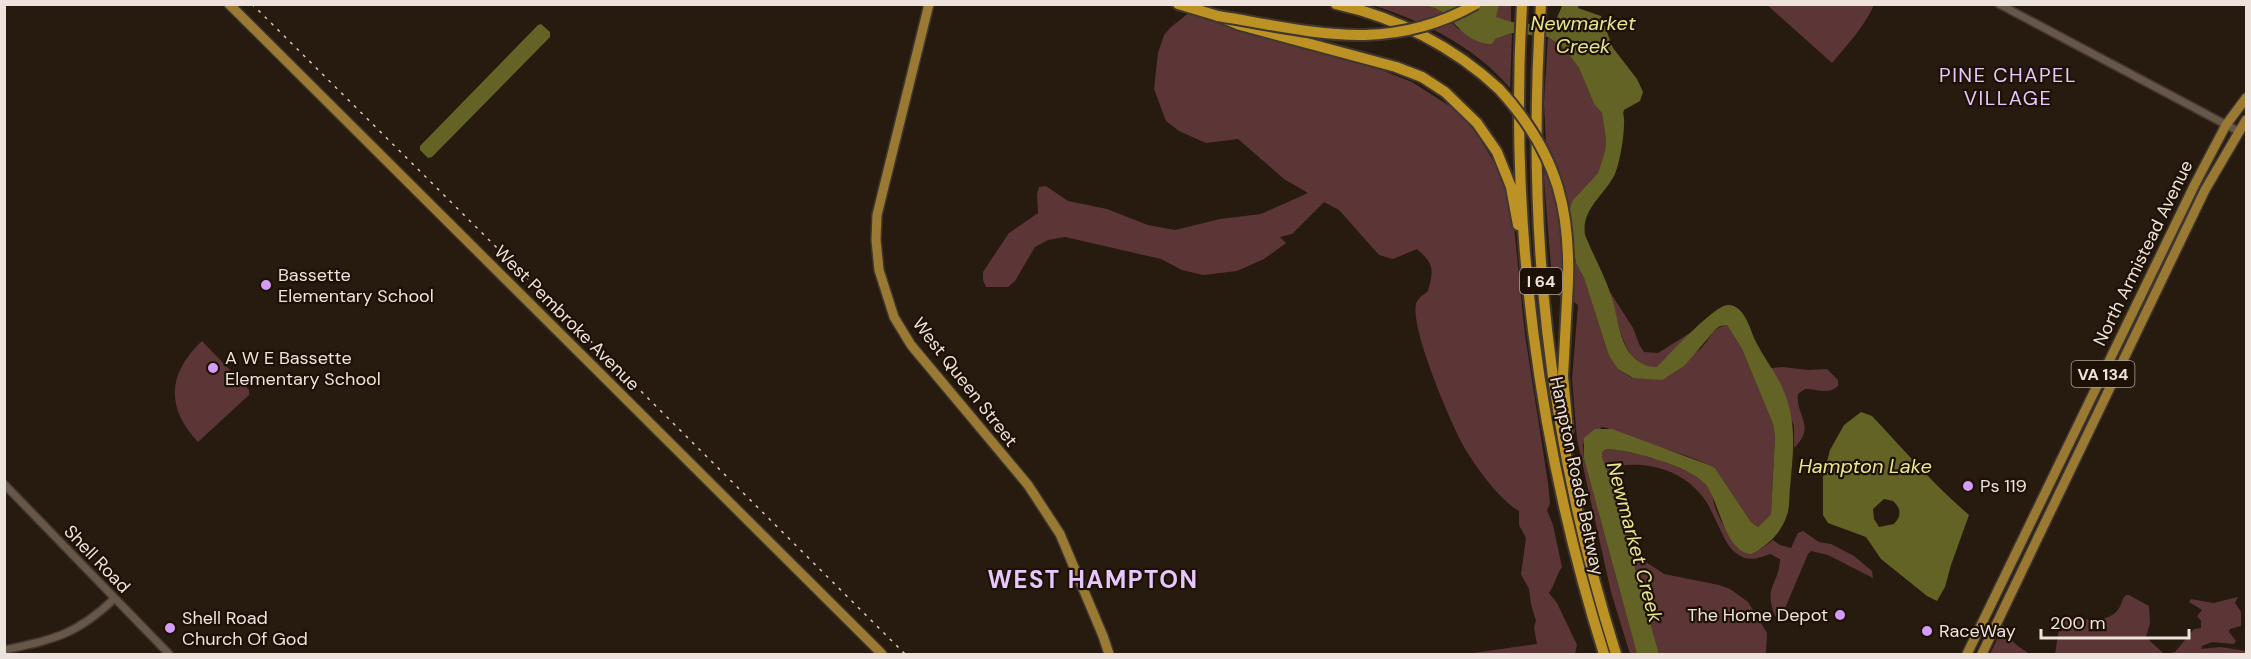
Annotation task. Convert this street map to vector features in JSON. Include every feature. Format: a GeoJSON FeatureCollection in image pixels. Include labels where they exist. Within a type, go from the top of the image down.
{"type":"FeatureCollection","features":[{"type":"Feature","properties":{"kind":"highway"},"geometry":{"type":"LineString","coordinates":[[1178,4],[1240,25],[1396,67],[1422,77],[1445,92],[1483,130],[1500,160],[1512,194],[1526,266]]}},
{"type":"Feature","properties":{"kind":"highway"},"geometry":{"type":"LineString","coordinates":[[1336,4],[1391,21],[1467,63],[1499,89],[1535,134],[1557,181],[1565,210],[1568,234],[1570,261],[1563,361],[1564,390],[1576,476],[1578,517]]}},
{"type":"Feature","properties":{"kind":"highway"},"geometry":{"type":"LineString","coordinates":[[1218,16],[1295,31],[1365,35],[1401,32],[1427,26],[1476,4]]}},
{"type":"Feature","properties":{"kind":"highway","name":"I 64"},"geometry":{"type":"LineString","coordinates":[[1522,4],[1520,130],[1526,266]]}},
{"type":"Feature","properties":{"kind":"highway","name":"I 64"},"geometry":{"type":"LineString","coordinates":[[1541,4],[1535,154],[1538,237],[1557,405],[1578,517]]}},
{"type":"Feature","properties":{"kind":"highway","name":"Hampton Roads Beltway"},"geometry":{"type":"LineString","coordinates":[[1526,266],[1539,381],[1548,436],[1572,546],[1602,654]]}},
{"type":"Feature","properties":{"kind":"highway","name":"Hampton Roads Beltway"},"geometry":{"type":"LineString","coordinates":[[1578,517],[1594,582],[1616,654]]}},
{"type":"Feature","properties":{"kind":"main road","name":"West Pembroke Avenue"},"geometry":{"type":"LineString","coordinates":[[229,4],[882,654]]}},
{"type":"Feature","properties":{"kind":"main road","name":"West Queen Street"},"geometry":{"type":"LineString","coordinates":[[929,4],[877,215],[877,257],[883,285],[894,317],[911,345],[1028,485],[1044,509],[1068,552],[1109,654]]}},
{"type":"Feature","properties":{"kind":"main road","name":"North Armistead Avenue"},"geometry":{"type":"LineString","coordinates":[[1967,654],[2194,184],[2226,125],[2247,98]]}},
{"type":"Feature","properties":{"kind":"main road","name":"North Armistead Avenue"},"geometry":{"type":"LineString","coordinates":[[1982,654],[2205,190],[2238,131],[2247,120]]}},
{"type":"Feature","properties":{"kind":"street"},"geometry":{"type":"LineString","coordinates":[[1999,4],[2238,131]]}},
{"type":"Feature","properties":{"kind":"street","name":"Shell Road"},"geometry":{"type":"LineString","coordinates":[[4,484],[169,654]]}},
{"type":"Feature","properties":{"kind":"street"},"geometry":{"type":"LineString","coordinates":[[4,650],[46,641],[69,633],[93,618],[114,598]]}},
{"type":"Feature","properties":{"kind":"shaded area"},"geometry":{"type":"Polygon","coordinates":[[[1199,5],[1325,48],[1412,82],[1459,112],[1477,134],[1503,177],[1514,227],[1525,335],[1548,483],[1550,504],[1547,510],[1553,525],[1562,567],[1549,593],[1557,603],[1577,645],[1575,654],[1466,654],[1537,644],[1534,627],[1536,621],[1529,589],[1521,574],[1526,538],[1519,525],[1519,511],[1497,493],[1467,452],[1434,379],[1419,334],[1416,317],[1416,304],[1428,291],[1432,272],[1430,263],[1417,249],[1393,259],[1379,255],[1339,210],[1324,202],[1292,234],[1280,237],[1286,243],[1264,259],[1237,271],[1203,275],[1182,270],[1161,259],[1065,237],[1048,240],[1035,247],[1015,281],[1008,287],[986,287],[983,272],[1009,233],[1038,213],[1039,187],[1046,186],[1068,201],[1107,209],[1148,225],[1175,230],[1220,219],[1261,214],[1308,193],[1284,179],[1238,139],[1206,143],[1179,131],[1166,121],[1154,89],[1158,53],[1164,35],[1199,5]]]}},
{"type":"Feature","properties":{"kind":"shaded area"},"geometry":{"type":"Polygon","coordinates":[[[1372,5],[1424,5],[1440,10],[1458,29],[1495,39],[1512,33],[1510,88],[1480,60],[1447,37],[1429,27],[1372,5]]]}},
{"type":"Feature","properties":{"kind":"shaded area"},"geometry":{"type":"Polygon","coordinates":[[[1499,5],[1511,5],[1511,22],[1495,17],[1499,5]]]}},
{"type":"Feature","properties":{"kind":"shaded area"},"geometry":{"type":"Polygon","coordinates":[[[1767,5],[1874,5],[1861,28],[1832,63],[1767,5]]]}},
{"type":"Feature","properties":{"kind":"shaded area"},"geometry":{"type":"Polygon","coordinates":[[[1548,37],[1563,47],[1579,68],[1594,104],[1602,113],[1606,140],[1598,173],[1572,201],[1568,215],[1576,263],[1584,278],[1609,356],[1618,369],[1632,378],[1696,352],[1717,329],[1727,325],[1742,349],[1773,424],[1775,437],[1771,514],[1758,527],[1751,522],[1715,468],[1602,427],[1583,444],[1584,459],[1637,654],[1630,654],[1611,592],[1577,439],[1572,379],[1578,305],[1553,292],[1544,179],[1546,143],[1544,103],[1548,37]]]}},
{"type":"Feature","properties":{"kind":"shaded area"},"geometry":{"type":"Polygon","coordinates":[[[1610,292],[1633,328],[1644,352],[1658,353],[1693,331],[1657,367],[1645,366],[1636,360],[1623,340],[1610,292]]]}},
{"type":"Feature","properties":{"kind":"shaded area"},"geometry":{"type":"Polygon","coordinates":[[[202,341],[249,390],[249,395],[198,442],[180,416],[175,390],[182,365],[202,341]]]}},
{"type":"Feature","properties":{"kind":"shaded area"},"geometry":{"type":"Polygon","coordinates":[[[1771,368],[1808,370],[1827,369],[1838,380],[1838,386],[1834,389],[1822,391],[1805,389],[1798,394],[1799,408],[1805,427],[1801,440],[1794,448],[1794,426],[1771,368]]]}},
{"type":"Feature","properties":{"kind":"shaded area"},"geometry":{"type":"Polygon","coordinates":[[[1606,449],[1662,461],[1702,481],[1710,491],[1719,517],[1737,548],[1761,549],[1773,540],[1791,548],[1798,533],[1803,531],[1819,542],[1831,544],[1854,556],[1872,571],[1873,578],[1828,555],[1811,551],[1783,613],[1779,617],[1775,616],[1771,591],[1780,559],[1770,554],[1750,559],[1735,552],[1726,542],[1704,499],[1694,487],[1675,474],[1642,465],[1619,466],[1620,478],[1643,560],[1664,574],[1730,589],[1748,602],[1767,633],[1764,654],[1659,654],[1611,481],[1602,457],[1602,452],[1606,449]]]}},
{"type":"Feature","properties":{"kind":"shaded area"},"geometry":{"type":"Polygon","coordinates":[[[2126,595],[2149,606],[2150,623],[2146,637],[2164,654],[2055,654],[2062,620],[2098,620],[2111,616],[2120,607],[2126,595]]]}},
{"type":"Feature","properties":{"kind":"shaded area"},"geometry":{"type":"Polygon","coordinates":[[[2238,597],[2235,603],[2241,612],[2241,626],[2230,629],[2229,632],[2236,641],[2234,644],[2212,642],[2202,646],[2201,649],[2220,647],[2246,651],[2246,654],[2164,654],[2175,652],[2194,629],[2201,628],[2201,621],[2197,616],[2202,610],[2189,602],[2191,599],[2213,603],[2238,597]]]}},
{"type":"Feature","properties":{"kind":"shaded area"},"geometry":{"type":"Polygon","coordinates":[[[2004,625],[2014,642],[2030,654],[1990,654],[2004,625]]]}},
{"type":"Feature","properties":{"kind":"water","name":"Newmarket Creek"},"geometry":{"type":"Polygon","coordinates":[[[1424,5],[1499,5],[1496,17],[1512,22],[1549,26],[1556,20],[1562,6],[1579,5],[1578,8],[1601,16],[1613,48],[1637,79],[1643,92],[1640,101],[1624,110],[1617,169],[1590,210],[1585,226],[1585,235],[1608,287],[1627,349],[1639,362],[1657,367],[1713,313],[1721,307],[1734,306],[1746,319],[1785,394],[1793,429],[1788,512],[1781,528],[1773,538],[1751,554],[1735,545],[1710,492],[1697,477],[1673,465],[1630,452],[1606,449],[1602,452],[1659,654],[1637,654],[1584,459],[1584,438],[1595,429],[1612,429],[1715,468],[1751,522],[1758,527],[1771,514],[1775,437],[1773,424],[1742,349],[1727,325],[1716,329],[1684,366],[1662,380],[1633,378],[1618,369],[1609,356],[1584,278],[1576,263],[1568,215],[1572,201],[1598,173],[1606,140],[1602,113],[1594,104],[1579,68],[1563,47],[1548,37],[1512,33],[1495,39],[1492,44],[1483,43],[1464,33],[1440,11],[1424,5]]]}},
{"type":"Feature","properties":{"kind":"water"},"geometry":{"type":"Polygon","coordinates":[[[541,24],[550,32],[550,37],[432,157],[428,158],[420,150],[420,146],[541,24]]]}},
{"type":"Feature","properties":{"kind":"water","name":"Hampton Lake"},"geometry":{"type":"Polygon","coordinates":[[[1861,412],[1872,416],[1931,479],[1969,515],[1945,587],[1937,601],[1927,596],[1881,559],[1866,537],[1828,523],[1823,515],[1823,477],[1830,450],[1844,425],[1861,412]],[[1884,499],[1873,509],[1874,519],[1879,527],[1894,524],[1898,518],[1899,509],[1893,501],[1884,499]]]}},
{"type":"Feature","properties":{"kind":"railway"},"geometry":{"type":"LineString","coordinates":[[252,4],[905,654]]}},
{"type":"Feature","properties":{"kind":"place","name":"Bassette Elementary School"},"geometry":{"type":"Point","coordinates":[266,285]}},
{"type":"Feature","properties":{"kind":"place","name":"A W E Bassette Elementary School"},"geometry":{"type":"Point","coordinates":[213,368]}},
{"type":"Feature","properties":{"kind":"place","name":"Ps 119"},"geometry":{"type":"Point","coordinates":[1968,486]}},
{"type":"Feature","properties":{"kind":"place","name":"The Home Depot"},"geometry":{"type":"Point","coordinates":[1840,615]}},
{"type":"Feature","properties":{"kind":"place","name":"Shell Road Church Of God"},"geometry":{"type":"Point","coordinates":[170,628]}},
{"type":"Feature","properties":{"kind":"place","name":"RaceWay"},"geometry":{"type":"Point","coordinates":[1927,631]}},
{"type":"Feature","properties":{"kind":"district","name":"PINE CHAPEL VILLAGE"},"geometry":{"type":"Point","coordinates":[2008,86]}},
{"type":"Feature","properties":{"kind":"district","name":"WEST HAMPTON"},"geometry":{"type":"Point","coordinates":[1093,579]}}]}
